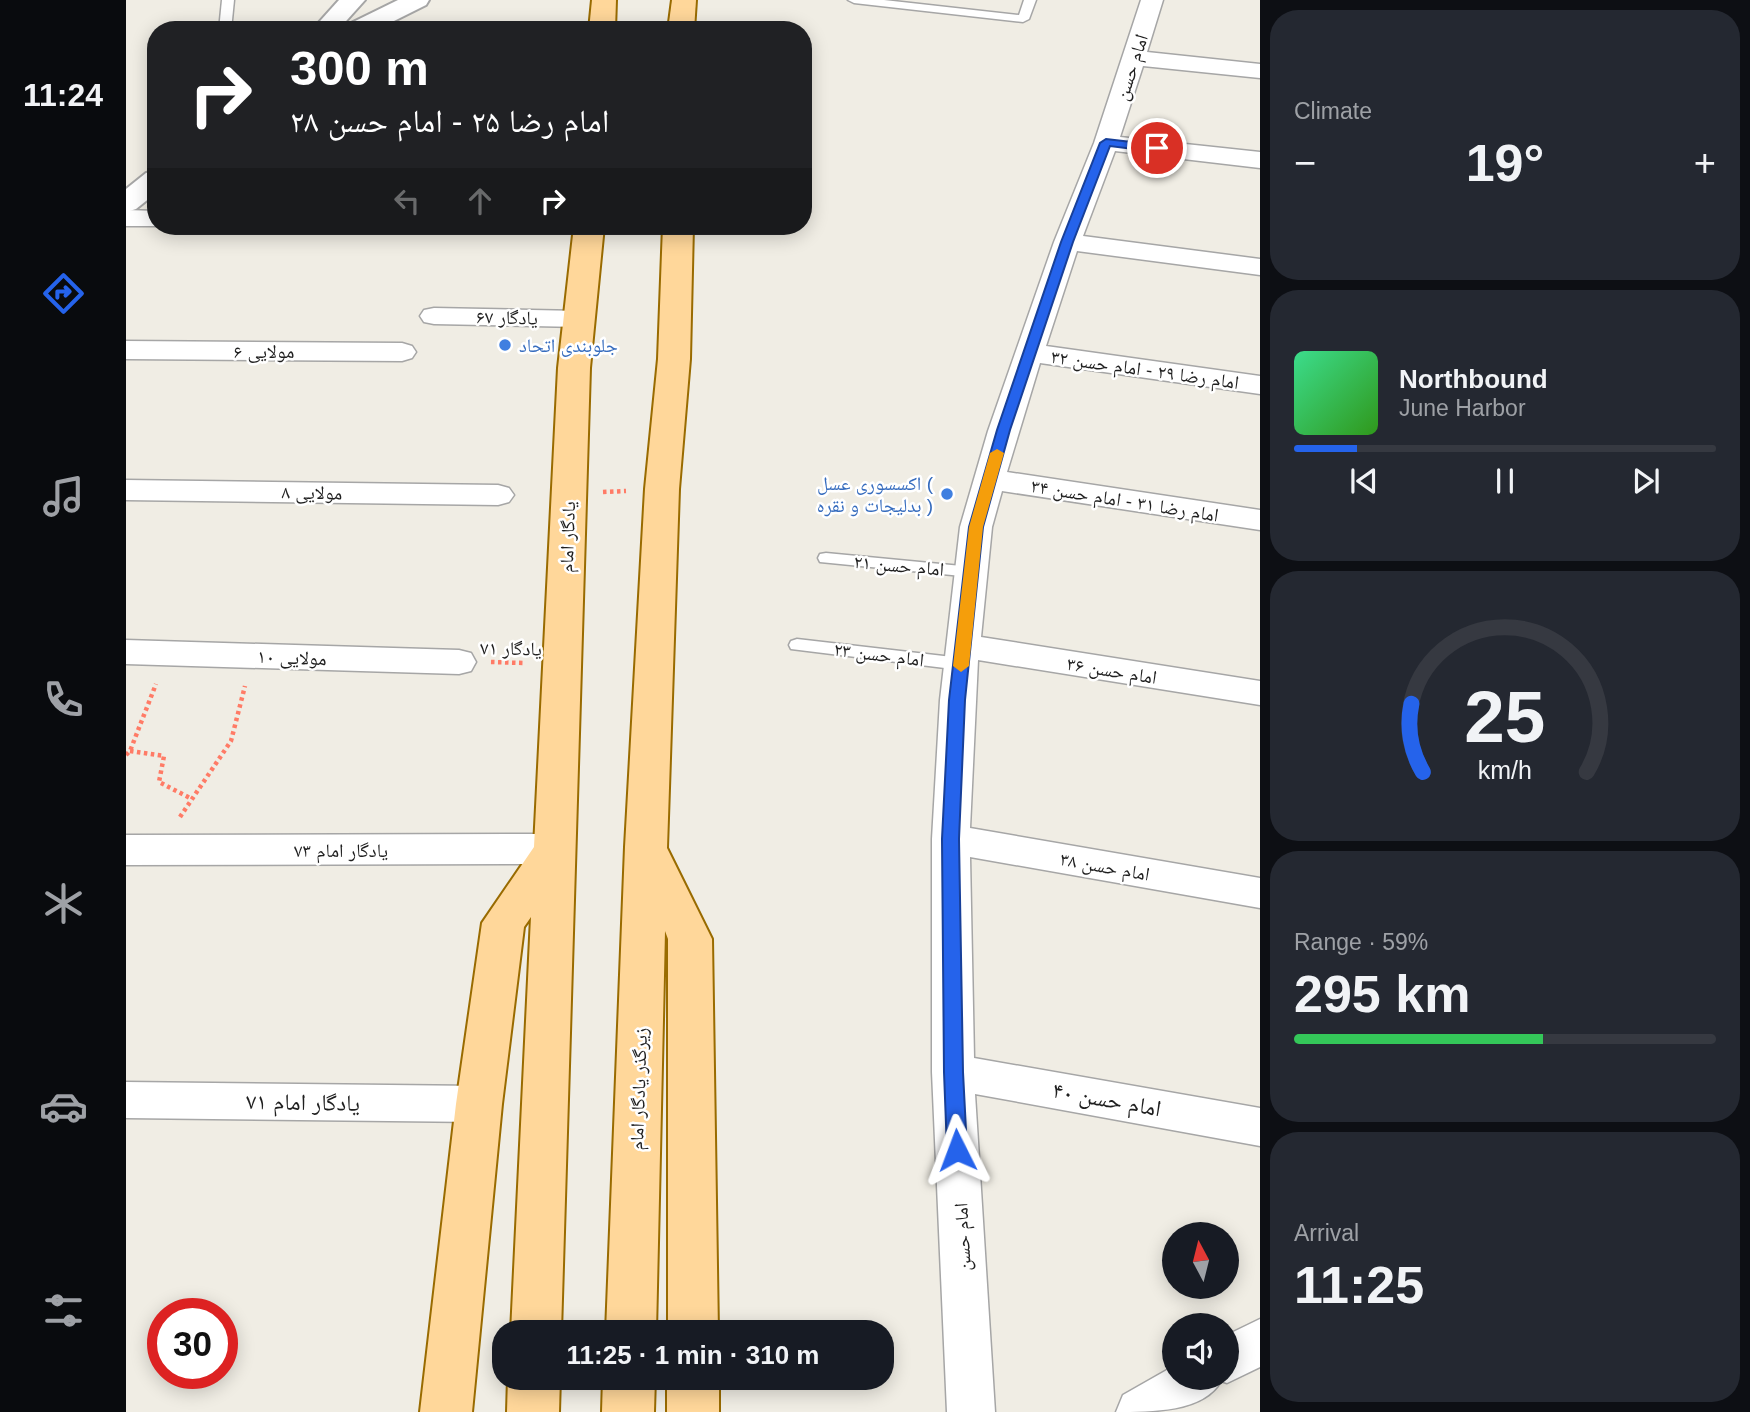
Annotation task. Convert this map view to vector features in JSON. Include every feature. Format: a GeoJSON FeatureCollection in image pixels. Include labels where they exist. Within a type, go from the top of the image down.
{"type":"FeatureCollection","features":[{"type":"Feature","properties":{"kind":"main road"},"geometry":{"type":"LineString","coordinates":[[603,21],[604,0]]}},
{"type":"Feature","properties":{"kind":"main road"},"geometry":{"type":"LineString","coordinates":[[682,21],[684,0]]}},
{"type":"Feature","properties":{"kind":"main road","name":"یادگار امام"},"geometry":{"type":"LineString","coordinates":[[556,849],[574,368],[588,235]]}},
{"type":"Feature","properties":{"kind":"main road"},"geometry":{"type":"LineString","coordinates":[[678,235],[674,359],[662,489],[646,847],[690,940],[693,1320]]}},
{"type":"Feature","properties":{"kind":"main road","name":"زیرگذر یادگار امام"},"geometry":{"type":"LineString","coordinates":[[631,1320],[646,847]]}},
{"type":"Feature","properties":{"kind":"main road"},"geometry":{"type":"LineString","coordinates":[[446,1412],[479,1104],[502,923],[556,849]]}},
{"type":"Feature","properties":{"kind":"main road"},"geometry":{"type":"LineString","coordinates":[[536,1320],[556,849]]}},
{"type":"Feature","properties":{"kind":"main road"},"geometry":{"type":"LineString","coordinates":[[533,1412],[534,1390]]}},
{"type":"Feature","properties":{"kind":"main road"},"geometry":{"type":"LineString","coordinates":[[628,1412],[629,1390]]}},
{"type":"Feature","properties":{"kind":"main road"},"geometry":{"type":"LineString","coordinates":[[693,1390],[693,1412]]}},
{"type":"Feature","properties":{"kind":"street"},"geometry":{"type":"LineString","coordinates":[[333,21],[353,0]]}},
{"type":"Feature","properties":{"kind":"street"},"geometry":{"type":"LineString","coordinates":[[374,21],[417,0]]}},
{"type":"Feature","properties":{"kind":"street","name":"امام حسن"},"geometry":{"type":"LineString","coordinates":[[971,1412],[953,1072],[951,839],[957,700],[976,527],[1067,242],[1106,143],[1152,0]]}},
{"type":"Feature","properties":{"kind":"street"},"geometry":{"type":"LineString","coordinates":[[1134,58],[1260,71]]}},
{"type":"Feature","properties":{"kind":"street"},"geometry":{"type":"LineString","coordinates":[[1106,143],[1260,160]]}},
{"type":"Feature","properties":{"kind":"street"},"geometry":{"type":"LineString","coordinates":[[126,204],[147,186]]}},
{"type":"Feature","properties":{"kind":"street"},"geometry":{"type":"LineString","coordinates":[[126,218],[147,219]]}},
{"type":"Feature","properties":{"kind":"street"},"geometry":{"type":"LineString","coordinates":[[1067,242],[1260,267]]}},
{"type":"Feature","properties":{"kind":"street","name":"یادگار ۶۷"},"geometry":{"type":"LineString","coordinates":[[435,316],[580,319]]}},
{"type":"Feature","properties":{"kind":"street","name":"مولایی ۶"},"geometry":{"type":"LineString","coordinates":[[126,350],[402,352]]}},
{"type":"Feature","properties":{"kind":"street","name":"امام رضا ۲۹ - امام حسن ۳۲"},"geometry":{"type":"LineString","coordinates":[[1031,353],[1260,385]]}},
{"type":"Feature","properties":{"kind":"street","name":"امام رضا ۳۱ - امام حسن ۳۴"},"geometry":{"type":"LineString","coordinates":[[989,480],[1260,520]]}},
{"type":"Feature","properties":{"kind":"street","name":"مولایی ۸"},"geometry":{"type":"LineString","coordinates":[[126,490],[498,495]]}},
{"type":"Feature","properties":{"kind":"street","name":"مولایی ۱۰"},"geometry":{"type":"LineString","coordinates":[[126,652],[459,662]]}},
{"type":"Feature","properties":{"kind":"street","name":"امام حسن ۳۶"},"geometry":{"type":"LineString","coordinates":[[963,655],[1260,694]]}},
{"type":"Feature","properties":{"kind":"street","name":"امام حسن ۳۸"},"geometry":{"type":"LineString","coordinates":[[951,839],[1260,893]]}},
{"type":"Feature","properties":{"kind":"street","name":"یادگار امام ۷۳"},"geometry":{"type":"LineString","coordinates":[[142,850],[556,849]]}},
{"type":"Feature","properties":{"kind":"street","name":"امام حسن ۴۰"},"geometry":{"type":"LineString","coordinates":[[953,1072],[1260,1127]]}},
{"type":"Feature","properties":{"kind":"street","name":"یادگار امام ۷۱"},"geometry":{"type":"LineString","coordinates":[[126,1100],[479,1104]]}},
{"type":"Feature","properties":{"kind":"street"},"geometry":{"type":"LineString","coordinates":[[1239,1354],[1260,1341]]}},
{"type":"Feature","properties":{"kind":"street"},"geometry":{"type":"LineString","coordinates":[[1140,1412],[1177,1390]]}},
{"type":"Feature","properties":{"kind":"lane"},"geometry":{"type":"LineString","coordinates":[[226,21],[228,0]]}},
{"type":"Feature","properties":{"kind":"lane"},"geometry":{"type":"LineString","coordinates":[[854,0],[1023,19],[1030,0]]}},
{"type":"Feature","properties":{"kind":"lane","name":"امام حسن ۲۱"},"geometry":{"type":"LineString","coordinates":[[826,558],[972,572]]}},
{"type":"Feature","properties":{"kind":"lane","name":"امام حسن ۲۳"},"geometry":{"type":"LineString","coordinates":[[797,645],[963,655]]}},
{"type":"Feature","properties":{"kind":"path"},"geometry":{"type":"LineString","coordinates":[[568,494],[662,489]]}},
{"type":"Feature","properties":{"kind":"path"},"geometry":{"type":"LineString","coordinates":[[167,653],[128,753],[164,756],[159,782],[192,799]]}},
{"type":"Feature","properties":{"kind":"path"},"geometry":{"type":"LineString","coordinates":[[142,850],[192,799],[231,741],[252,656]]}},
{"type":"Feature","properties":{"kind":"path","name":"یادگار ۷۱"},"geometry":{"type":"LineString","coordinates":[[459,662],[564,663]]}},
{"type":"Feature","properties":{"kind":"slow traffic"},"geometry":{"type":"LineString","coordinates":[[961,666],[976,527],[997,453]]}},
{"type":"Feature","properties":{"kind":"place","name":"جلوبندی اتحاد"},"geometry":{"type":"Point","coordinates":[505,345]}},
{"type":"Feature","properties":{"kind":"place","name":"اکسسوری عسل ( بدلیجات و نقره )"},"geometry":{"type":"Point","coordinates":[947,494]}},
{"type":"Feature","properties":{"kind":"route"},"geometry":{"type":"LineString","coordinates":[[957,1150],[953,1072],[951,839],[957,700],[976,527],[1003,430],[1067,242],[1106,143],[1157,148]]}}]}
